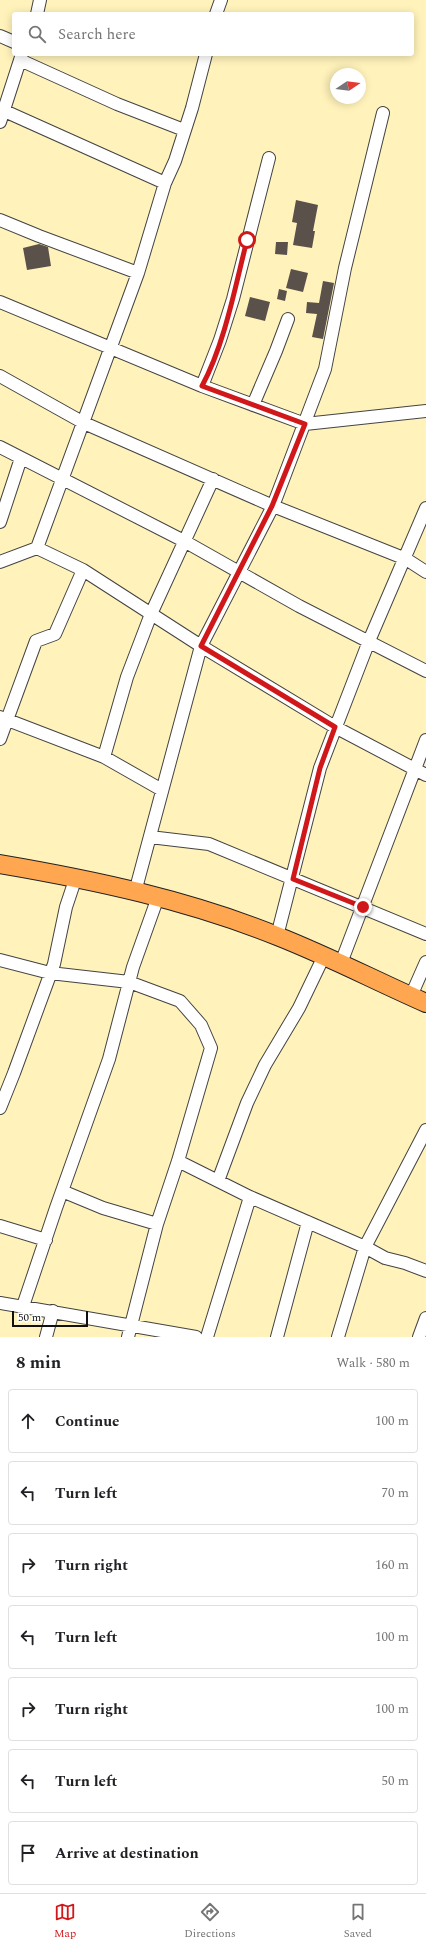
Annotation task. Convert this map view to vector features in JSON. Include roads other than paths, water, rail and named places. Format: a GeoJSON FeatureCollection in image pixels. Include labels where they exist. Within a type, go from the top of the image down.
{"type":"FeatureCollection","features":[{"type":"Feature","properties":{"kind":"highway"},"geometry":{"type":"LineString","coordinates":[[0,864],[76,877],[158,897],[219,915],[277,936],[341,963],[419,1000]]}},
{"type":"Feature","properties":{"kind":"street"},"geometry":{"type":"LineString","coordinates":[[37,12],[40,0]]}},
{"type":"Feature","properties":{"kind":"street"},"geometry":{"type":"LineString","coordinates":[[217,12],[221,0]]}},
{"type":"Feature","properties":{"kind":"street"},"geometry":{"type":"LineString","coordinates":[[0,36],[12,41]]}},
{"type":"Feature","properties":{"kind":"street"},"geometry":{"type":"LineString","coordinates":[[37,548],[138,273],[165,183],[184,130],[205,56]]}},
{"type":"Feature","properties":{"kind":"street"},"geometry":{"type":"LineString","coordinates":[[165,183],[1,114],[21,57],[117,104],[184,130]]}},
{"type":"Feature","properties":{"kind":"street"},"geometry":{"type":"LineString","coordinates":[[135,892],[201,646],[272,506],[305,424],[325,368],[345,268],[383,112]]}},
{"type":"Feature","properties":{"kind":"street"},"geometry":{"type":"LineString","coordinates":[[202,386],[220,340],[233,299],[269,158]]}},
{"type":"Feature","properties":{"kind":"street"},"geometry":{"type":"LineString","coordinates":[[0,220],[138,273]]}},
{"type":"Feature","properties":{"kind":"street"},"geometry":{"type":"LineString","coordinates":[[0,302],[202,386],[305,424],[426,411]]}},
{"type":"Feature","properties":{"kind":"street"},"geometry":{"type":"LineString","coordinates":[[253,405],[288,319]]}},
{"type":"Feature","properties":{"kind":"street"},"geometry":{"type":"LineString","coordinates":[[0,376],[84,423],[272,506],[406,559],[426,572]]}},
{"type":"Feature","properties":{"kind":"street"},"geometry":{"type":"LineString","coordinates":[[0,447],[184,541],[299,606],[426,671]]}},
{"type":"Feature","properties":{"kind":"street"},"geometry":{"type":"LineString","coordinates":[[0,522],[21,458]]}},
{"type":"Feature","properties":{"kind":"street"},"geometry":{"type":"LineString","coordinates":[[104,757],[126,677],[151,614],[213,479]]}},
{"type":"Feature","properties":{"kind":"street"},"geometry":{"type":"LineString","coordinates":[[277,936],[293,879],[320,768],[368,641],[406,559],[426,508]]}},
{"type":"Feature","properties":{"kind":"street"},"geometry":{"type":"LineString","coordinates":[[0,562],[37,548],[82,570],[201,646],[335,727],[421,773]]}},
{"type":"Feature","properties":{"kind":"street"},"geometry":{"type":"LineString","coordinates":[[0,739],[4,718],[36,641],[55,634],[82,570]]}},
{"type":"Feature","properties":{"kind":"street"},"geometry":{"type":"LineString","coordinates":[[4,718],[104,757],[162,790]]}},
{"type":"Feature","properties":{"kind":"street"},"geometry":{"type":"LineString","coordinates":[[341,963],[363,907],[421,773],[426,740]]}},
{"type":"Feature","properties":{"kind":"street"},"geometry":{"type":"LineString","coordinates":[[150,837],[209,844],[426,934]]}},
{"type":"Feature","properties":{"kind":"street"},"geometry":{"type":"LineString","coordinates":[[0,1108],[50,973],[66,907],[76,877]]}},
{"type":"Feature","properties":{"kind":"street"},"geometry":{"type":"LineString","coordinates":[[23,1306],[109,1059],[128,982],[158,897]]}},
{"type":"Feature","properties":{"kind":"street"},"geometry":{"type":"LineString","coordinates":[[218,1181],[247,1103],[265,1065],[299,1008],[324,956]]}},
{"type":"Feature","properties":{"kind":"street"},"geometry":{"type":"LineString","coordinates":[[0,960],[50,973],[128,982],[180,1001],[201,1025],[211,1048],[178,1161],[157,1224],[130,1331]]}},
{"type":"Feature","properties":{"kind":"street"},"geometry":{"type":"LineString","coordinates":[[419,1000],[426,962]]}},
{"type":"Feature","properties":{"kind":"street"},"geometry":{"type":"LineString","coordinates":[[338,1337],[365,1247],[426,1130]]}},
{"type":"Feature","properties":{"kind":"street"},"geometry":{"type":"LineString","coordinates":[[178,1161],[250,1197],[365,1247],[385,1258],[405,1263],[426,1271]]}},
{"type":"Feature","properties":{"kind":"street"},"geometry":{"type":"LineString","coordinates":[[62,1191],[103,1208],[157,1224]]}},
{"type":"Feature","properties":{"kind":"street"},"geometry":{"type":"LineString","coordinates":[[207,1337],[250,1197]]}},
{"type":"Feature","properties":{"kind":"street"},"geometry":{"type":"LineString","coordinates":[[277,1337],[308,1222]]}},
{"type":"Feature","properties":{"kind":"street"},"geometry":{"type":"LineString","coordinates":[[0,1226],[46,1240]]}},
{"type":"Feature","properties":{"kind":"street"},"geometry":{"type":"LineString","coordinates":[[0,1303],[53,1311],[130,1331],[196,1337]]}},
{"type":"Feature","properties":{"kind":"street"},"geometry":{"type":"LineString","coordinates":[[46,1337],[53,1311]]}},
{"type":"Feature","properties":{"kind":"street"},"geometry":{"type":"LineString","coordinates":[[419,1337],[426,1318]]}}]}
